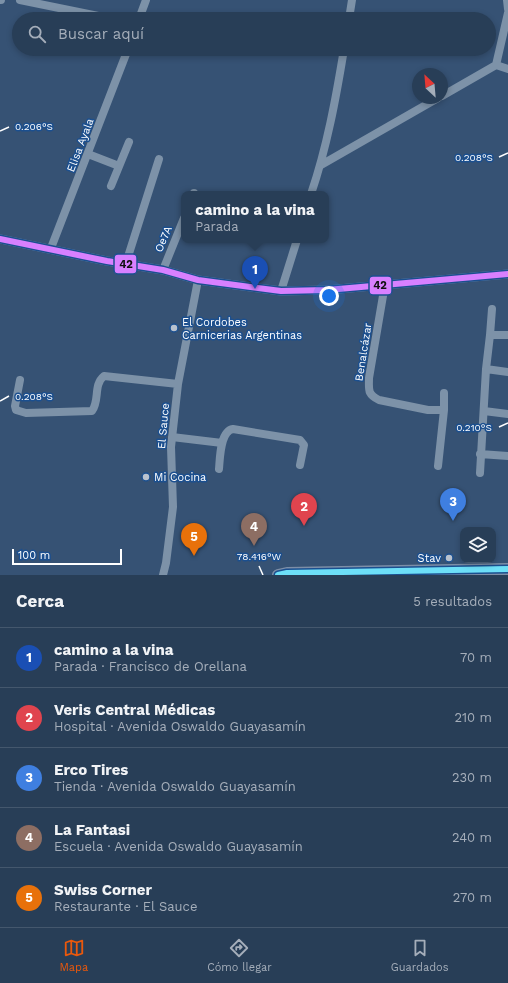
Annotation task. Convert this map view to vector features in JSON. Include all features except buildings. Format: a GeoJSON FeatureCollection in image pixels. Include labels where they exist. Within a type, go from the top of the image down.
{"type":"FeatureCollection","features":[{"type":"Feature","properties":{"kind":"main road"},"geometry":{"type":"LineString","coordinates":[[278,575],[287,573],[508,569]]}},
{"type":"Feature","properties":{"kind":"street"},"geometry":{"type":"LineString","coordinates":[[20,0],[79,12]]}},
{"type":"Feature","properties":{"kind":"street"},"geometry":{"type":"LineString","coordinates":[[142,12],[146,0]]}},
{"type":"Feature","properties":{"kind":"street"},"geometry":{"type":"LineString","coordinates":[[350,12],[352,0]]}},
{"type":"Feature","properties":{"kind":"street"},"geometry":{"type":"LineString","coordinates":[[507,0],[508,9]]}},
{"type":"Feature","properties":{"kind":"street"},"geometry":{"type":"LineString","coordinates":[[496,65],[508,13]]}},
{"type":"Feature","properties":{"kind":"street","name":"Elisa Ayala"},"geometry":{"type":"LineString","coordinates":[[51,248],[125,56]]}},
{"type":"Feature","properties":{"kind":"street"},"geometry":{"type":"LineString","coordinates":[[312,191],[321,165],[336,97],[343,56]]}},
{"type":"Feature","properties":{"kind":"street"},"geometry":{"type":"LineString","coordinates":[[448,93],[496,65],[508,68]]}},
{"type":"Feature","properties":{"kind":"street"},"geometry":{"type":"LineString","coordinates":[[321,165],[428,104]]}},
{"type":"Feature","properties":{"kind":"street"},"geometry":{"type":"LineString","coordinates":[[111,186],[129,142]]}},
{"type":"Feature","properties":{"kind":"street"},"geometry":{"type":"LineString","coordinates":[[88,154],[119,166]]}},
{"type":"Feature","properties":{"kind":"street"},"geometry":{"type":"LineString","coordinates":[[126,264],[159,159]]}},
{"type":"Feature","properties":{"kind":"street","name":"Oe7A"},"geometry":{"type":"LineString","coordinates":[[163,270],[181,225]]}},
{"type":"Feature","properties":{"kind":"street"},"geometry":{"type":"LineString","coordinates":[[0,239],[51,248],[107,261],[163,270],[198,280],[254,289],[281,291],[326,290],[508,274]]}},
{"type":"Feature","properties":{"kind":"street"},"geometry":{"type":"LineString","coordinates":[[281,291],[296,243]]}},
{"type":"Feature","properties":{"kind":"street","name":"El Sauce"},"geometry":{"type":"LineString","coordinates":[[163,575],[166,563],[173,507],[172,437],[178,384],[198,280]]}},
{"type":"Feature","properties":{"kind":"street","name":"Benalcázar"},"geometry":{"type":"LineString","coordinates":[[385,284],[369,378],[369,391],[372,397],[379,400],[428,410],[444,410]]}},
{"type":"Feature","properties":{"kind":"street"},"geometry":{"type":"LineString","coordinates":[[480,473],[486,369],[492,308]]}},
{"type":"Feature","properties":{"kind":"street"},"geometry":{"type":"LineString","coordinates":[[490,335],[508,335]]}},
{"type":"Feature","properties":{"kind":"street"},"geometry":{"type":"LineString","coordinates":[[486,369],[508,372]]}},
{"type":"Feature","properties":{"kind":"street"},"geometry":{"type":"LineString","coordinates":[[20,380],[15,406],[16,410],[20,413],[87,412],[92,410],[95,407],[98,383],[104,376],[178,384]]}},
{"type":"Feature","properties":{"kind":"street"},"geometry":{"type":"LineString","coordinates":[[438,466],[444,410],[444,393]]}},
{"type":"Feature","properties":{"kind":"street"},"geometry":{"type":"LineString","coordinates":[[484,411],[508,414]]}},
{"type":"Feature","properties":{"kind":"street"},"geometry":{"type":"LineString","coordinates":[[219,469],[222,443],[226,433],[233,429],[300,440],[304,445],[300,465]]}},
{"type":"Feature","properties":{"kind":"street"},"geometry":{"type":"LineString","coordinates":[[172,437],[222,443]]}},
{"type":"Feature","properties":{"kind":"street"},"geometry":{"type":"LineString","coordinates":[[480,454],[508,456]]}},
{"type":"Feature","properties":{"kind":"transit line","name":"42"},"geometry":{"type":"LineString","coordinates":[[0,239],[107,261],[163,270],[198,280],[281,291],[327,290],[508,274]]}},
{"type":"Feature","properties":{"kind":"transit line","name":"2"},"geometry":{"type":"LineString","coordinates":[[278,575],[287,573],[508,569]]}},
{"type":"Feature","properties":{"kind":"place","name":"camino a la vina"},"geometry":{"type":"Point","coordinates":[255,289]}},
{"type":"Feature","properties":{"kind":"place","name":"El Cordobes Carnicerias Argentinas"},"geometry":{"type":"Point","coordinates":[174,328]}},
{"type":"Feature","properties":{"kind":"place","name":"Mi Cocina"},"geometry":{"type":"Point","coordinates":[146,477]}},
{"type":"Feature","properties":{"kind":"place","name":"Erco Tires"},"geometry":{"type":"Point","coordinates":[453,521]}},
{"type":"Feature","properties":{"kind":"place","name":"Veris Central Médicas"},"geometry":{"type":"Point","coordinates":[304,526]}},
{"type":"Feature","properties":{"kind":"place","name":"La Fantasi"},"geometry":{"type":"Point","coordinates":[254,546]}},
{"type":"Feature","properties":{"kind":"place","name":"Swiss Corner"},"geometry":{"type":"Point","coordinates":[194,556]}},
{"type":"Feature","properties":{"kind":"place","name":"Stav"},"geometry":{"type":"Point","coordinates":[449,558]}}]}
